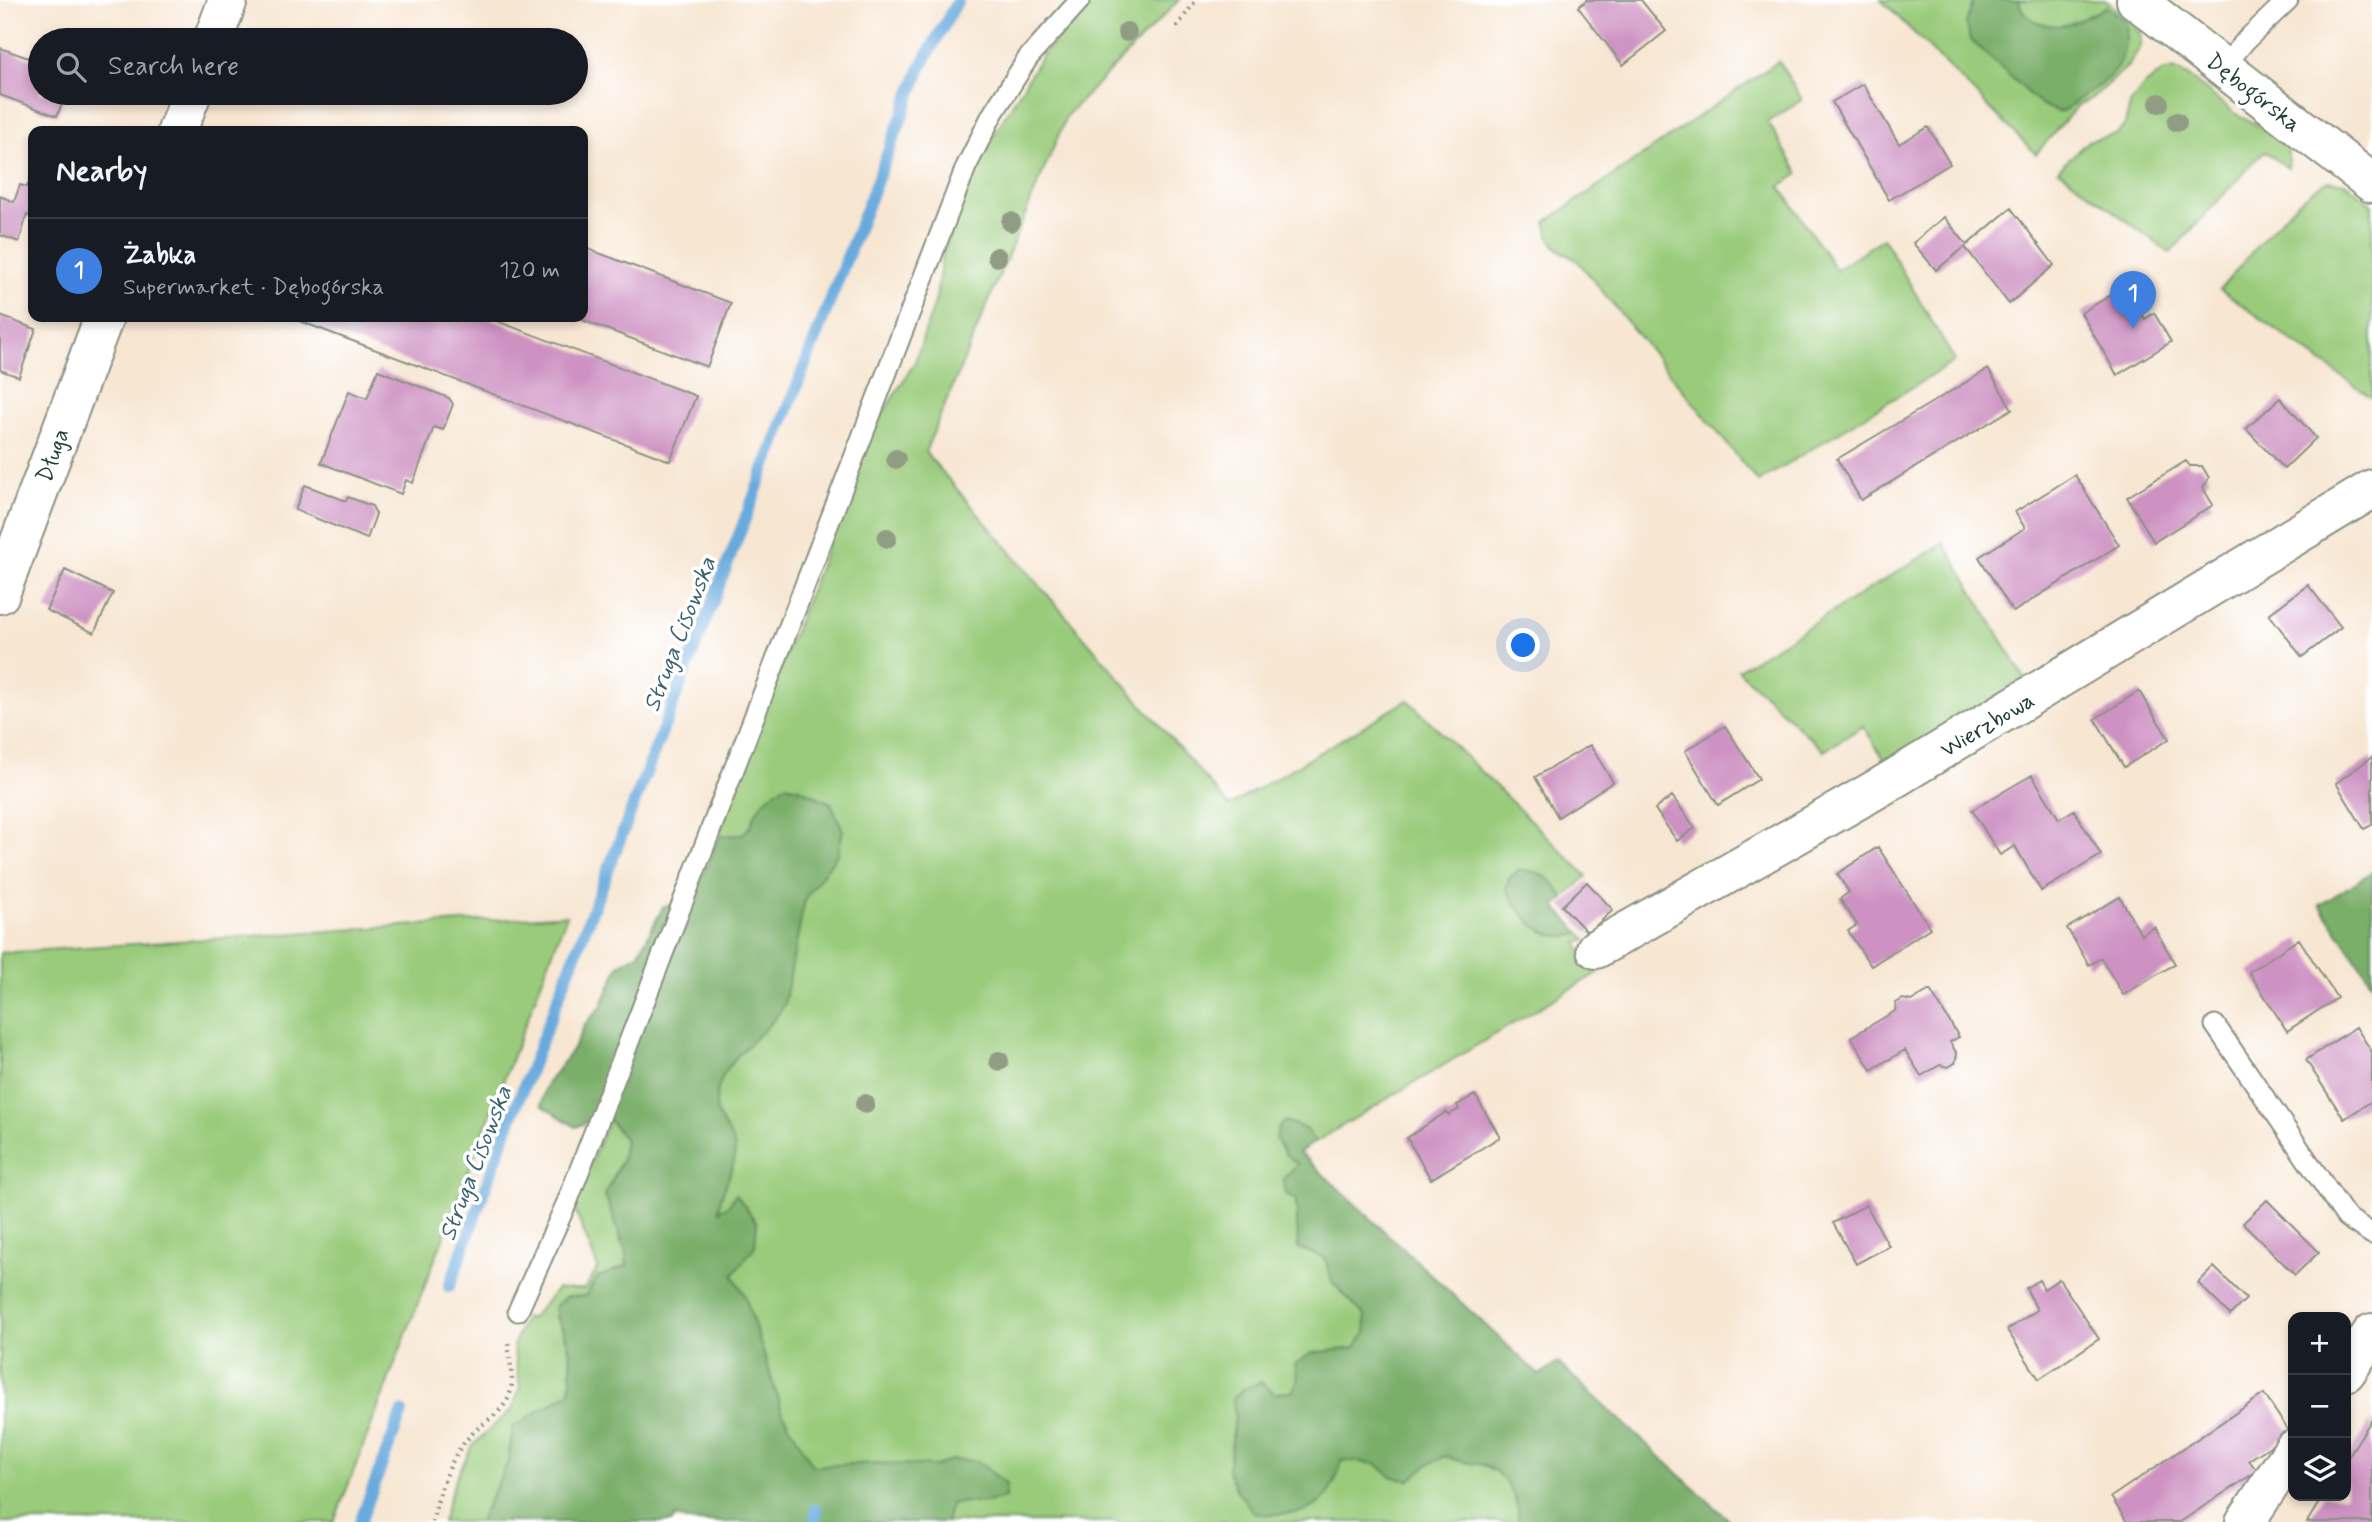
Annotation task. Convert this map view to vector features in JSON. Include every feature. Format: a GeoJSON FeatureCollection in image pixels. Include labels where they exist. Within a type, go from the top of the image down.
{"type":"FeatureCollection","features":[{"type":"Feature","properties":{"kind":"street"},"geometry":{"type":"LineString","coordinates":[[218,28],[228,0]]}},
{"type":"Feature","properties":{"kind":"street","name":"Dębogórska"},"geometry":{"type":"LineString","coordinates":[[2136,0],[2372,184]]}},
{"type":"Feature","properties":{"kind":"street"},"geometry":{"type":"LineString","coordinates":[[179,126],[187,105]]}},
{"type":"Feature","properties":{"kind":"street","name":"Długa"},"geometry":{"type":"LineString","coordinates":[[0,594],[102,322]]}},
{"type":"Feature","properties":{"kind":"street","name":"Wierzbowa"},"geometry":{"type":"LineString","coordinates":[[1596,949],[1882,786],[2372,489]]}},
{"type":"Feature","properties":{"kind":"street"},"geometry":{"type":"LineString","coordinates":[[2351,1365],[2372,1334]]}},
{"type":"Feature","properties":{"kind":"street"},"geometry":{"type":"LineString","coordinates":[[2245,1522],[2288,1458]]}},
{"type":"Feature","properties":{"kind":"lane"},"geometry":{"type":"LineString","coordinates":[[518,1311],[568,1200],[966,167],[992,115],[1028,58],[1080,0]]}},
{"type":"Feature","properties":{"kind":"lane"},"geometry":{"type":"LineString","coordinates":[[2223,68],[2246,40],[2288,0]]}},
{"type":"Feature","properties":{"kind":"lane"},"geometry":{"type":"LineString","coordinates":[[2216,1025],[2346,1217],[2372,1234]]}},
{"type":"Feature","properties":{"kind":"path"},"geometry":{"type":"LineString","coordinates":[[1177,27],[1196,0]]}},
{"type":"Feature","properties":{"kind":"path"},"geometry":{"type":"LineString","coordinates":[[432,1522],[447,1474],[460,1449],[475,1431],[503,1409],[509,1395],[513,1380],[508,1344],[518,1311]]}},
{"type":"Feature","properties":{"kind":"green space"},"geometry":{"type":"Polygon","coordinates":[[[1091,0],[1179,0],[1067,115],[925,452],[1229,806],[1408,700],[1587,876],[1555,907],[1586,939],[1577,944],[1599,972],[1299,1152],[1539,1375],[1558,1363],[1731,1522],[799,1522],[673,1141],[751,826],[741,836],[719,836],[735,784],[872,431],[915,362],[936,299],[942,256],[965,190],[984,151],[1041,57],[1091,0]]]}},
{"type":"Feature","properties":{"kind":"green space"},"geometry":{"type":"Polygon","coordinates":[[[1881,0],[2105,0],[2128,18],[2141,36],[2140,47],[2129,65],[2091,99],[2078,105],[2036,154],[1881,0]]]}},
{"type":"Feature","properties":{"kind":"green space"},"geometry":{"type":"Polygon","coordinates":[[[1974,0],[2019,0],[2022,10],[2029,17],[2045,25],[2055,26],[2072,23],[2107,7],[2127,23],[2122,57],[2109,77],[2065,110],[2058,112],[2040,104],[1970,39],[1966,23],[1974,0]]]}},
{"type":"Feature","properties":{"kind":"green space"},"geometry":{"type":"Polygon","coordinates":[[[1779,61],[1802,100],[1768,122],[1799,174],[1780,186],[1836,270],[1883,238],[1955,361],[1758,482],[1577,260],[1555,246],[1546,222],[1779,61]]]}},
{"type":"Feature","properties":{"kind":"green space"},"geometry":{"type":"Polygon","coordinates":[[[2174,69],[2188,76],[2240,117],[2284,137],[2288,147],[2288,168],[2264,151],[2170,253],[2058,170],[2088,141],[2118,133],[2125,124],[2131,102],[2143,87],[2162,72],[2174,69]]]}},
{"type":"Feature","properties":{"kind":"green space"},"geometry":{"type":"Polygon","coordinates":[[[2330,181],[2345,183],[2372,204],[2372,398],[2220,289],[2304,197],[2330,181]]]}},
{"type":"Feature","properties":{"kind":"green space"},"geometry":{"type":"Polygon","coordinates":[[[1944,543],[2028,684],[1891,770],[1863,726],[1824,751],[1738,670],[1944,543]]]}},
{"type":"Feature","properties":{"kind":"green space"},"geometry":{"type":"Polygon","coordinates":[[[785,785],[799,788],[831,803],[843,830],[838,853],[805,899],[784,1005],[765,1029],[732,1062],[718,1089],[717,1111],[735,1149],[733,1166],[719,1211],[729,1205],[736,1194],[757,1223],[755,1246],[733,1275],[745,1295],[783,1414],[813,1466],[878,1463],[936,1466],[951,1460],[977,1461],[1006,1484],[1005,1497],[992,1501],[951,1504],[946,1522],[694,1522],[676,1517],[672,1522],[479,1522],[508,1462],[513,1427],[570,1392],[570,1350],[555,1306],[566,1297],[585,1296],[598,1277],[627,1266],[625,1248],[605,1195],[622,1160],[625,1140],[609,1119],[589,1121],[576,1127],[541,1105],[545,1087],[575,1046],[585,1024],[601,1007],[619,965],[639,953],[663,907],[692,900],[719,836],[741,835],[751,827],[755,814],[763,803],[785,785]]]}},
{"type":"Feature","properties":{"kind":"green space"},"geometry":{"type":"Polygon","coordinates":[[[1519,870],[1540,874],[1556,886],[1564,899],[1555,907],[1581,934],[1568,936],[1545,932],[1527,919],[1506,888],[1510,877],[1519,870]]]}},
{"type":"Feature","properties":{"kind":"green space"},"geometry":{"type":"Polygon","coordinates":[[[2372,872],[2372,983],[2320,905],[2372,872]]]}},
{"type":"Feature","properties":{"kind":"green space"},"geometry":{"type":"Polygon","coordinates":[[[567,915],[334,1522],[0,1522],[0,953],[567,915]]]}},
{"type":"Feature","properties":{"kind":"green space"},"geometry":{"type":"Polygon","coordinates":[[[609,1119],[625,1140],[622,1160],[614,1174],[619,1238],[625,1248],[627,1266],[598,1277],[585,1296],[566,1297],[555,1316],[565,1334],[570,1352],[570,1392],[513,1427],[508,1462],[479,1522],[442,1522],[455,1480],[473,1445],[513,1408],[520,1386],[513,1346],[525,1317],[531,1319],[557,1289],[585,1289],[598,1268],[573,1205],[609,1119]]]}},
{"type":"Feature","properties":{"kind":"green space"},"geometry":{"type":"Polygon","coordinates":[[[1285,1121],[1306,1129],[1315,1142],[1299,1152],[1539,1375],[1558,1363],[1731,1522],[1518,1522],[1514,1497],[1498,1474],[1483,1465],[1446,1456],[1429,1464],[1409,1481],[1391,1476],[1376,1464],[1342,1460],[1330,1491],[1312,1508],[1287,1514],[1255,1514],[1237,1491],[1228,1471],[1235,1417],[1233,1398],[1243,1389],[1261,1382],[1274,1393],[1292,1392],[1298,1380],[1295,1364],[1312,1353],[1354,1348],[1366,1332],[1365,1316],[1332,1282],[1325,1258],[1298,1248],[1296,1199],[1286,1194],[1283,1179],[1298,1164],[1285,1154],[1276,1139],[1278,1128],[1285,1121]]]}},
{"type":"Feature","properties":{"kind":"building"},"geometry":{"type":"Polygon","coordinates":[[[1587,0],[1641,0],[1666,31],[1623,65],[1578,7],[1587,0]]]}},
{"type":"Feature","properties":{"kind":"building"},"geometry":{"type":"Polygon","coordinates":[[[0,48],[28,58],[28,105],[61,105],[57,116],[0,95],[0,48]]]}},
{"type":"Feature","properties":{"kind":"building"},"geometry":{"type":"Polygon","coordinates":[[[1863,84],[1899,144],[1928,127],[1950,164],[1889,200],[1832,102],[1863,84]]]}},
{"type":"Feature","properties":{"kind":"building"},"geometry":{"type":"Polygon","coordinates":[[[28,184],[28,216],[19,242],[0,235],[0,196],[14,202],[20,185],[27,187],[28,184]]]}},
{"type":"Feature","properties":{"kind":"building"},"geometry":{"type":"Polygon","coordinates":[[[2011,208],[2054,265],[2009,304],[1965,247],[1936,270],[1913,243],[1944,217],[1967,245],[2011,208]]]}},
{"type":"Feature","properties":{"kind":"building"},"geometry":{"type":"Polygon","coordinates":[[[588,249],[731,303],[707,367],[587,322],[588,249]]]}},
{"type":"Feature","properties":{"kind":"building"},"geometry":{"type":"Polygon","coordinates":[[[2126,286],[2145,319],[2154,313],[2171,342],[2117,375],[2081,313],[2126,286]]]}},
{"type":"Feature","properties":{"kind":"building"},"geometry":{"type":"Polygon","coordinates":[[[0,316],[36,329],[19,377],[0,370],[0,316]]]}},
{"type":"Feature","properties":{"kind":"building"},"geometry":{"type":"Polygon","coordinates":[[[302,322],[499,322],[696,396],[670,461],[302,322]]]}},
{"type":"Feature","properties":{"kind":"building"},"geometry":{"type":"Polygon","coordinates":[[[1988,369],[2012,409],[1861,500],[1837,459],[1988,369]]]}},
{"type":"Feature","properties":{"kind":"building"},"geometry":{"type":"Polygon","coordinates":[[[378,370],[449,398],[453,404],[443,430],[434,427],[413,483],[406,480],[401,494],[321,463],[349,391],[367,398],[378,370]]]}},
{"type":"Feature","properties":{"kind":"building"},"geometry":{"type":"Polygon","coordinates":[[[2280,398],[2316,438],[2284,469],[2246,429],[2280,398]]]}},
{"type":"Feature","properties":{"kind":"building"},"geometry":{"type":"Polygon","coordinates":[[[2186,461],[2190,466],[2202,466],[2209,478],[2203,488],[2213,505],[2154,542],[2127,497],[2186,461]]]}},
{"type":"Feature","properties":{"kind":"building"},"geometry":{"type":"Polygon","coordinates":[[[2075,475],[2119,545],[2013,612],[1979,557],[2025,528],[2015,512],[2075,475]]]}},
{"type":"Feature","properties":{"kind":"building"},"geometry":{"type":"Polygon","coordinates":[[[305,485],[346,501],[348,497],[372,506],[376,514],[367,539],[295,510],[305,485]]]}},
{"type":"Feature","properties":{"kind":"building"},"geometry":{"type":"Polygon","coordinates":[[[65,570],[113,593],[94,633],[46,610],[65,570]]]}},
{"type":"Feature","properties":{"kind":"building"},"geometry":{"type":"Polygon","coordinates":[[[2308,585],[2341,627],[2302,657],[2269,614],[2308,585]]]}},
{"type":"Feature","properties":{"kind":"building"},"geometry":{"type":"Polygon","coordinates":[[[2139,691],[2169,739],[2124,767],[2095,719],[2139,691]]]}},
{"type":"Feature","properties":{"kind":"building"},"geometry":{"type":"Polygon","coordinates":[[[1725,726],[1759,779],[1718,805],[1685,751],[1725,726]]]}},
{"type":"Feature","properties":{"kind":"building"},"geometry":{"type":"Polygon","coordinates":[[[1590,745],[1613,782],[1558,817],[1535,777],[1590,745]]]}},
{"type":"Feature","properties":{"kind":"building"},"geometry":{"type":"Polygon","coordinates":[[[2372,757],[2372,825],[2364,829],[2336,783],[2372,757]]]}},
{"type":"Feature","properties":{"kind":"building"},"geometry":{"type":"Polygon","coordinates":[[[2032,775],[2059,819],[2074,810],[2101,855],[2041,891],[2015,846],[2000,855],[1972,810],[2032,775]]]}},
{"type":"Feature","properties":{"kind":"building"},"geometry":{"type":"Polygon","coordinates":[[[1672,796],[1695,828],[1677,841],[1655,809],[1672,796]]]}},
{"type":"Feature","properties":{"kind":"building"},"geometry":{"type":"Polygon","coordinates":[[[1878,847],[1930,928],[1871,966],[1848,931],[1857,925],[1840,899],[1849,892],[1837,874],[1878,847]]]}},
{"type":"Feature","properties":{"kind":"building"},"geometry":{"type":"Polygon","coordinates":[[[1587,882],[1613,910],[1588,933],[1562,906],[1587,882]]]}},
{"type":"Feature","properties":{"kind":"building"},"geometry":{"type":"Polygon","coordinates":[[[2120,897],[2141,935],[2154,927],[2175,964],[2123,995],[2101,958],[2089,965],[2067,928],[2120,897]]]}},
{"type":"Feature","properties":{"kind":"building"},"geometry":{"type":"Polygon","coordinates":[[[2299,939],[2337,998],[2287,1031],[2249,972],[2299,939]]]}},
{"type":"Feature","properties":{"kind":"building"},"geometry":{"type":"Polygon","coordinates":[[[1930,990],[1959,1037],[1950,1042],[1957,1054],[1955,1063],[1948,1067],[1940,1065],[1921,1076],[1905,1050],[1871,1070],[1851,1037],[1895,1011],[1896,1003],[1903,999],[1911,1001],[1930,990]]]}},
{"type":"Feature","properties":{"kind":"building"},"geometry":{"type":"Polygon","coordinates":[[[2356,1027],[2372,1052],[2372,1101],[2344,1119],[2306,1060],[2356,1027]]]}},
{"type":"Feature","properties":{"kind":"building"},"geometry":{"type":"Polygon","coordinates":[[[1475,1095],[1500,1137],[1431,1179],[1407,1138],[1446,1112],[1449,1115],[1459,1109],[1457,1105],[1475,1095]]]}},
{"type":"Feature","properties":{"kind":"building"},"geometry":{"type":"Polygon","coordinates":[[[2267,1200],[2319,1252],[2295,1275],[2243,1223],[2267,1200]]]}},
{"type":"Feature","properties":{"kind":"building"},"geometry":{"type":"Polygon","coordinates":[[[1866,1205],[1889,1246],[1856,1264],[1833,1223],[1866,1205]]]}},
{"type":"Feature","properties":{"kind":"building"},"geometry":{"type":"Polygon","coordinates":[[[2214,1267],[2246,1299],[2230,1315],[2198,1283],[2214,1267]]]}},
{"type":"Feature","properties":{"kind":"building"},"geometry":{"type":"Polygon","coordinates":[[[2059,1279],[2099,1339],[2039,1379],[2007,1330],[2037,1310],[2026,1288],[2039,1280],[2044,1289],[2059,1279]]]}},
{"type":"Feature","properties":{"kind":"building"},"geometry":{"type":"Polygon","coordinates":[[[2264,1394],[2288,1430],[2288,1434],[2249,1460],[2257,1471],[2180,1522],[2127,1522],[2111,1497],[2264,1394]]]}},
{"type":"Feature","properties":{"kind":"building"},"geometry":{"type":"Polygon","coordinates":[[[2372,1419],[2372,1522],[2307,1522],[2320,1501],[2351,1501],[2351,1452],[2372,1419]]]}},
{"type":"Feature","properties":{"kind":"waterway","name":"Struga Cisowska"},"geometry":{"type":"LineString","coordinates":[[449,1287],[506,1132],[922,65],[958,0]]}},
{"type":"Feature","properties":{"kind":"waterway","name":"Struga Cisowska"},"geometry":{"type":"LineString","coordinates":[[360,1522],[402,1412]]}},
{"type":"Feature","properties":{"kind":"waterway"},"geometry":{"type":"LineString","coordinates":[[815,1522],[816,1509]]}},
{"type":"Feature","properties":{"kind":"place","name":"Żabka"},"geometry":{"type":"Point","coordinates":[2133,329]}}]}
